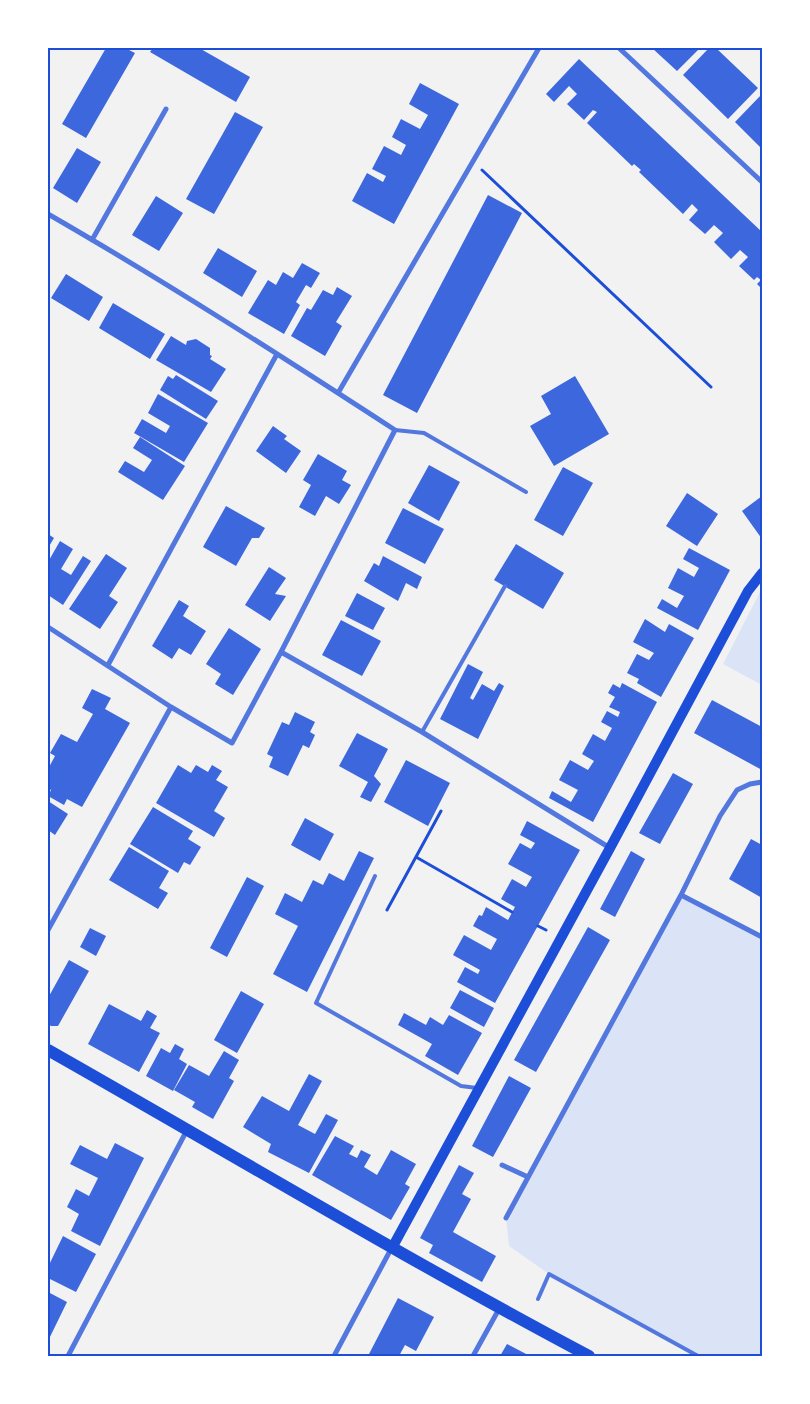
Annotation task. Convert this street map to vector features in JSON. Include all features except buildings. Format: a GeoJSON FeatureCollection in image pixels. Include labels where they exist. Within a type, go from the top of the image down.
{"type":"FeatureCollection","features":[{"type":"Feature","properties":{"kind":"main road"},"geometry":{"type":"LineString","coordinates":[[392,1248],[748,590],[762,573]]}},
{"type":"Feature","properties":{"kind":"main road"},"geometry":{"type":"LineString","coordinates":[[48,1050],[499,1309],[589,1356]]}},
{"type":"Feature","properties":{"kind":"street"},"geometry":{"type":"LineString","coordinates":[[338,393],[539,48]]}},
{"type":"Feature","properties":{"kind":"street"},"geometry":{"type":"LineString","coordinates":[[619,48],[762,182]]}},
{"type":"Feature","properties":{"kind":"street"},"geometry":{"type":"LineString","coordinates":[[92,240],[166,109]]}},
{"type":"Feature","properties":{"kind":"street"},"geometry":{"type":"LineString","coordinates":[[48,214],[277,354],[395,430],[232,743],[170,707],[48,627]]}},
{"type":"Feature","properties":{"kind":"street"},"geometry":{"type":"LineString","coordinates":[[108,665],[277,354]]}},
{"type":"Feature","properties":{"kind":"street"},"geometry":{"type":"LineString","coordinates":[[281,652],[422,732],[610,848]]}},
{"type":"Feature","properties":{"kind":"street"},"geometry":{"type":"LineString","coordinates":[[48,930],[170,707]]}},
{"type":"Feature","properties":{"kind":"street"},"geometry":{"type":"LineString","coordinates":[[506,1218],[728,802],[737,790],[750,784],[762,782]]}},
{"type":"Feature","properties":{"kind":"street"},"geometry":{"type":"LineString","coordinates":[[680,894],[762,937]]}},
{"type":"Feature","properties":{"kind":"street"},"geometry":{"type":"LineString","coordinates":[[68,1356],[188,1130]]}},
{"type":"Feature","properties":{"kind":"street"},"geometry":{"type":"LineString","coordinates":[[502,1165],[528,1177]]}},
{"type":"Feature","properties":{"kind":"street"},"geometry":{"type":"LineString","coordinates":[[334,1356],[392,1248]]}},
{"type":"Feature","properties":{"kind":"street"},"geometry":{"type":"LineString","coordinates":[[473,1356],[499,1309]]}},
{"type":"Feature","properties":{"kind":"lane"},"geometry":{"type":"LineString","coordinates":[[395,430],[424,433],[526,492]]}},
{"type":"Feature","properties":{"kind":"lane"},"geometry":{"type":"LineString","coordinates":[[422,732],[505,586]]}},
{"type":"Feature","properties":{"kind":"lane"},"geometry":{"type":"LineString","coordinates":[[375,876],[316,1003],[460,1086],[479,1088]]}},
{"type":"Feature","properties":{"kind":"lane"},"geometry":{"type":"LineString","coordinates":[[538,1298],[549,1274],[698,1356]]}},
{"type":"Feature","properties":{"kind":"path"},"geometry":{"type":"LineString","coordinates":[[473,161],[711,387]]}},
{"type":"Feature","properties":{"kind":"path"},"geometry":{"type":"LineString","coordinates":[[388,910],[441,811]]}},
{"type":"Feature","properties":{"kind":"path"},"geometry":{"type":"LineString","coordinates":[[416,857],[512,912]]}},
{"type":"Feature","properties":{"kind":"shaded area"},"geometry":{"type":"Polygon","coordinates":[[[762,588],[762,685],[723,664],[762,588]]]}},
{"type":"Feature","properties":{"kind":"shaded area"},"geometry":{"type":"Polygon","coordinates":[[[681,895],[762,937],[762,1356],[698,1356],[549,1274],[509,1246],[506,1218],[681,895]]]}}]}
